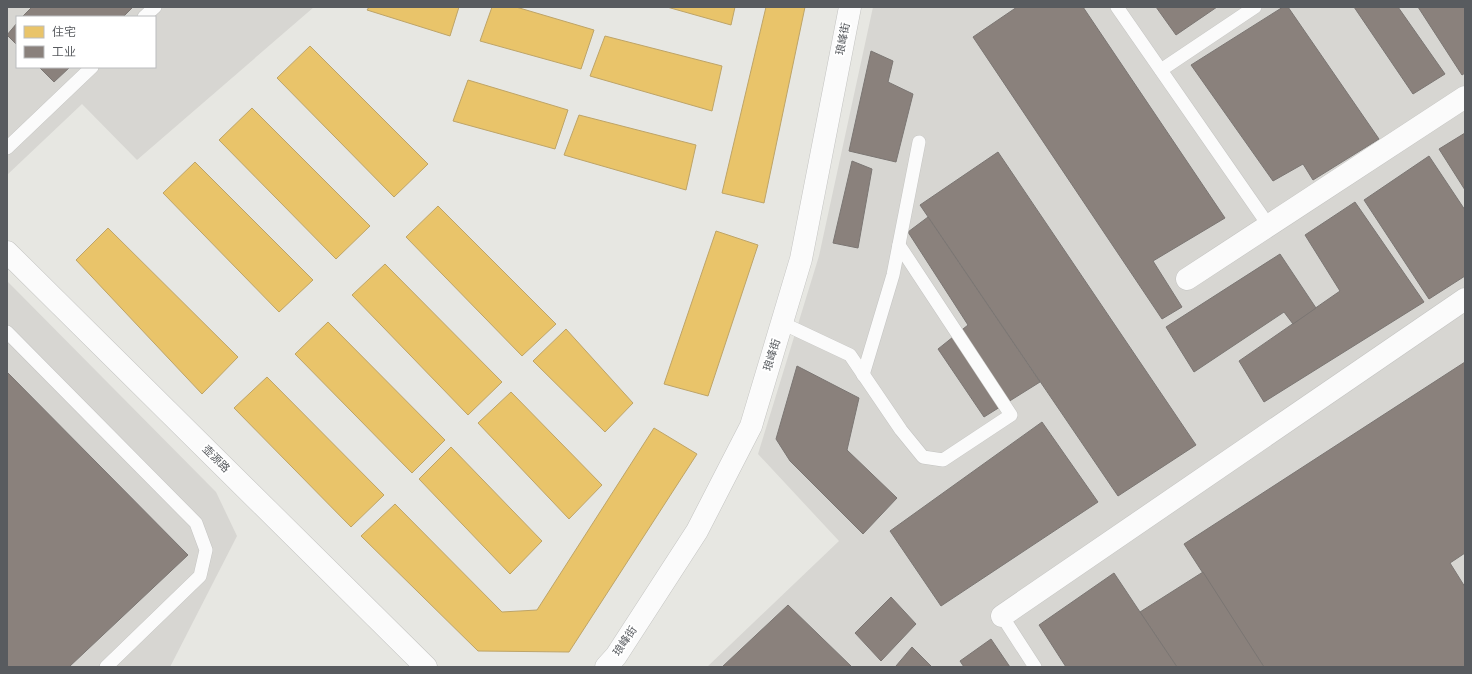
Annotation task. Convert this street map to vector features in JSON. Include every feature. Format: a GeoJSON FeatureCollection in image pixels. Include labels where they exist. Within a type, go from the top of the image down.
{"type":"FeatureCollection","features":[{"type":"Feature","properties":{"kind":"street","name":"琅峰街"},"geometry":{"type":"LineString","coordinates":[[606,667],[616,656],[697,531],[751,426],[801,259],[850,7]]}},
{"type":"Feature","properties":{"kind":"street"},"geometry":{"type":"LineString","coordinates":[[1187,279],[1465,97]]}},
{"type":"Feature","properties":{"kind":"street","name":"壶源路"},"geometry":{"type":"LineString","coordinates":[[7,252],[426,667]]}},
{"type":"Feature","properties":{"kind":"street"},"geometry":{"type":"LineString","coordinates":[[1002,616],[1465,299]]}},
{"type":"Feature","properties":{"kind":"lane"},"geometry":{"type":"LineString","coordinates":[[145,16],[155,7]]}},
{"type":"Feature","properties":{"kind":"lane"},"geometry":{"type":"LineString","coordinates":[[1117,7],[1269,226]]}},
{"type":"Feature","properties":{"kind":"lane"},"geometry":{"type":"LineString","coordinates":[[1161,70],[1255,7]]}},
{"type":"Feature","properties":{"kind":"lane"},"geometry":{"type":"LineString","coordinates":[[7,148],[91,68]]}},
{"type":"Feature","properties":{"kind":"lane"},"geometry":{"type":"LineString","coordinates":[[863,374],[893,275],[919,142]]}},
{"type":"Feature","properties":{"kind":"lane"},"geometry":{"type":"LineString","coordinates":[[782,323],[850,356],[901,430],[924,458],[943,460],[1011,415],[899,245]]}},
{"type":"Feature","properties":{"kind":"lane"},"geometry":{"type":"LineString","coordinates":[[7,332],[196,523],[206,550],[200,576],[106,667]]}},
{"type":"Feature","properties":{"kind":"lane"},"geometry":{"type":"LineString","coordinates":[[1002,616],[1035,667]]}},
{"type":"Feature","properties":{"kind":"shaded area"},"geometry":{"type":"Polygon","coordinates":[[[7,7],[314,7],[137,160],[82,104],[7,175],[7,7]]]}},
{"type":"Feature","properties":{"kind":"shaded area"},"geometry":{"type":"Polygon","coordinates":[[[873,7],[1465,7],[1465,667],[707,667],[839,541],[758,454],[819,256],[873,7]]]}},
{"type":"Feature","properties":{"kind":"shaded area"},"geometry":{"type":"Polygon","coordinates":[[[7,281],[216,492],[237,536],[170,667],[7,667],[7,281]]]}},
{"type":"Feature","properties":{"kind":"building: 住宅"},"geometry":{"type":"Polygon","coordinates":[[[369,7],[459,7],[450,36],[367,10],[369,7]]]}},
{"type":"Feature","properties":{"kind":"building: 住宅"},"geometry":{"type":"Polygon","coordinates":[[[492,7],[516,7],[594,30],[581,69],[480,41],[492,7]]]}},
{"type":"Feature","properties":{"kind":"building: 住宅"},"geometry":{"type":"Polygon","coordinates":[[[667,7],[735,7],[731,25],[667,7]]]}},
{"type":"Feature","properties":{"kind":"building: 住宅"},"geometry":{"type":"Polygon","coordinates":[[[766,7],[805,7],[764,203],[722,193],[766,7]]]}},
{"type":"Feature","properties":{"kind":"building: 住宅"},"geometry":{"type":"Polygon","coordinates":[[[605,36],[722,66],[712,111],[590,76],[605,36]]]}},
{"type":"Feature","properties":{"kind":"building: 住宅"},"geometry":{"type":"Polygon","coordinates":[[[310,46],[428,164],[394,197],[277,78],[310,46]]]}},
{"type":"Feature","properties":{"kind":"building: 住宅"},"geometry":{"type":"Polygon","coordinates":[[[468,80],[568,110],[555,149],[453,121],[468,80]]]}},
{"type":"Feature","properties":{"kind":"building: 住宅"},"geometry":{"type":"Polygon","coordinates":[[[252,108],[370,226],[336,259],[219,140],[252,108]]]}},
{"type":"Feature","properties":{"kind":"building: 住宅"},"geometry":{"type":"Polygon","coordinates":[[[579,115],[696,145],[686,190],[564,155],[579,115]]]}},
{"type":"Feature","properties":{"kind":"building: 住宅"},"geometry":{"type":"Polygon","coordinates":[[[195,162],[313,280],[279,312],[163,193],[195,162]]]}},
{"type":"Feature","properties":{"kind":"building: 住宅"},"geometry":{"type":"Polygon","coordinates":[[[438,206],[556,324],[522,356],[406,237],[438,206]]]}},
{"type":"Feature","properties":{"kind":"building: 住宅"},"geometry":{"type":"Polygon","coordinates":[[[108,228],[238,357],[202,394],[76,260],[108,228]]]}},
{"type":"Feature","properties":{"kind":"building: 住宅"},"geometry":{"type":"Polygon","coordinates":[[[716,231],[758,245],[708,396],[664,384],[716,231]]]}},
{"type":"Feature","properties":{"kind":"building: 住宅"},"geometry":{"type":"Polygon","coordinates":[[[385,264],[502,382],[468,415],[352,295],[385,264]]]}},
{"type":"Feature","properties":{"kind":"building: 住宅"},"geometry":{"type":"Polygon","coordinates":[[[328,322],[445,440],[412,473],[295,354],[328,322]]]}},
{"type":"Feature","properties":{"kind":"building: 住宅"},"geometry":{"type":"Polygon","coordinates":[[[566,329],[633,403],[605,432],[533,361],[566,329]]]}},
{"type":"Feature","properties":{"kind":"building: 住宅"},"geometry":{"type":"Polygon","coordinates":[[[267,377],[384,495],[351,527],[234,408],[267,377]]]}},
{"type":"Feature","properties":{"kind":"building: 住宅"},"geometry":{"type":"Polygon","coordinates":[[[511,392],[602,485],[569,519],[478,423],[511,392]]]}},
{"type":"Feature","properties":{"kind":"building: 住宅"},"geometry":{"type":"Polygon","coordinates":[[[654,428],[697,454],[569,652],[478,651],[361,536],[395,504],[502,612],[537,610],[654,428]]]}},
{"type":"Feature","properties":{"kind":"building: 住宅"},"geometry":{"type":"Polygon","coordinates":[[[451,447],[542,541],[510,574],[419,479],[451,447]]]}},
{"type":"Feature","properties":{"kind":"building: 工业"},"geometry":{"type":"Polygon","coordinates":[[[32,7],[133,7],[124,16],[23,16],[32,7]]]}},
{"type":"Feature","properties":{"kind":"building: 工业"},"geometry":{"type":"Polygon","coordinates":[[[1017,7],[1083,7],[1225,218],[1153,261],[1182,307],[1162,319],[973,37],[1017,7]]]}},
{"type":"Feature","properties":{"kind":"building: 工业"},"geometry":{"type":"Polygon","coordinates":[[[1156,7],[1217,7],[1176,35],[1156,7]]]}},
{"type":"Feature","properties":{"kind":"building: 工业"},"geometry":{"type":"Polygon","coordinates":[[[1283,7],[1288,7],[1379,139],[1313,180],[1303,164],[1273,181],[1191,65],[1283,7]]]}},
{"type":"Feature","properties":{"kind":"building: 工业"},"geometry":{"type":"Polygon","coordinates":[[[1354,7],[1398,7],[1445,74],[1413,94],[1354,7]]]}},
{"type":"Feature","properties":{"kind":"building: 工业"},"geometry":{"type":"Polygon","coordinates":[[[1418,7],[1465,7],[1465,73],[1462,75],[1418,7]]]}},
{"type":"Feature","properties":{"kind":"building: 工业"},"geometry":{"type":"Polygon","coordinates":[[[16,24],[16,44],[7,35],[16,24]]]}},
{"type":"Feature","properties":{"kind":"building: 工业"},"geometry":{"type":"Polygon","coordinates":[[[871,51],[893,61],[888,82],[913,94],[896,162],[849,151],[871,51]]]}},
{"type":"Feature","properties":{"kind":"building: 工业"},"geometry":{"type":"Polygon","coordinates":[[[40,68],[69,68],[54,82],[40,68]]]}},
{"type":"Feature","properties":{"kind":"building: 工业"},"geometry":{"type":"Polygon","coordinates":[[[1465,133],[1465,190],[1439,149],[1465,133]]]}},
{"type":"Feature","properties":{"kind":"building: 工业"},"geometry":{"type":"Polygon","coordinates":[[[998,152],[1196,445],[1118,496],[920,205],[998,152]]]}},
{"type":"Feature","properties":{"kind":"building: 工业"},"geometry":{"type":"Polygon","coordinates":[[[1429,156],[1465,210],[1465,276],[1429,299],[1364,200],[1429,156]]]}},
{"type":"Feature","properties":{"kind":"building: 工业"},"geometry":{"type":"Polygon","coordinates":[[[852,161],[872,169],[858,248],[833,243],[852,161]]]}},
{"type":"Feature","properties":{"kind":"building: 工业"},"geometry":{"type":"Polygon","coordinates":[[[1355,202],[1424,302],[1264,402],[1239,361],[1340,291],[1305,235],[1355,202]]]}},
{"type":"Feature","properties":{"kind":"building: 工业"},"geometry":{"type":"Polygon","coordinates":[[[928,217],[1040,382],[984,417],[938,349],[968,325],[908,232],[928,217]]]}},
{"type":"Feature","properties":{"kind":"building: 工业"},"geometry":{"type":"Polygon","coordinates":[[[1280,254],[1316,308],[1293,324],[1284,312],[1194,372],[1166,327],[1280,254]]]}},
{"type":"Feature","properties":{"kind":"building: 工业"},"geometry":{"type":"Polygon","coordinates":[[[1465,362],[1465,553],[1450,563],[1465,587],[1465,667],[1264,667],[1184,544],[1465,362]]]}},
{"type":"Feature","properties":{"kind":"building: 工业"},"geometry":{"type":"Polygon","coordinates":[[[797,366],[859,398],[847,450],[897,498],[863,534],[790,461],[776,439],[797,366]]]}},
{"type":"Feature","properties":{"kind":"building: 工业"},"geometry":{"type":"Polygon","coordinates":[[[7,372],[188,555],[69,667],[9,667],[7,665],[7,372]]]}},
{"type":"Feature","properties":{"kind":"building: 工业"},"geometry":{"type":"Polygon","coordinates":[[[1042,422],[1098,502],[941,606],[890,531],[1042,422]]]}},
{"type":"Feature","properties":{"kind":"building: 工业"},"geometry":{"type":"Polygon","coordinates":[[[1203,572],[1264,667],[1177,667],[1140,612],[1203,572]]]}},
{"type":"Feature","properties":{"kind":"building: 工业"},"geometry":{"type":"Polygon","coordinates":[[[1114,573],[1177,667],[1066,667],[1039,625],[1114,573]]]}},
{"type":"Feature","properties":{"kind":"building: 工业"},"geometry":{"type":"Polygon","coordinates":[[[891,597],[916,624],[881,661],[855,633],[891,597]]]}},
{"type":"Feature","properties":{"kind":"building: 工业"},"geometry":{"type":"Polygon","coordinates":[[[788,605],[852,667],[722,667],[788,605]]]}},
{"type":"Feature","properties":{"kind":"building: 工业"},"geometry":{"type":"Polygon","coordinates":[[[991,639],[1010,667],[964,667],[960,661],[991,639]]]}},
{"type":"Feature","properties":{"kind":"building: 工业"},"geometry":{"type":"Polygon","coordinates":[[[912,647],[932,667],[896,666],[912,647]]]}}]}
